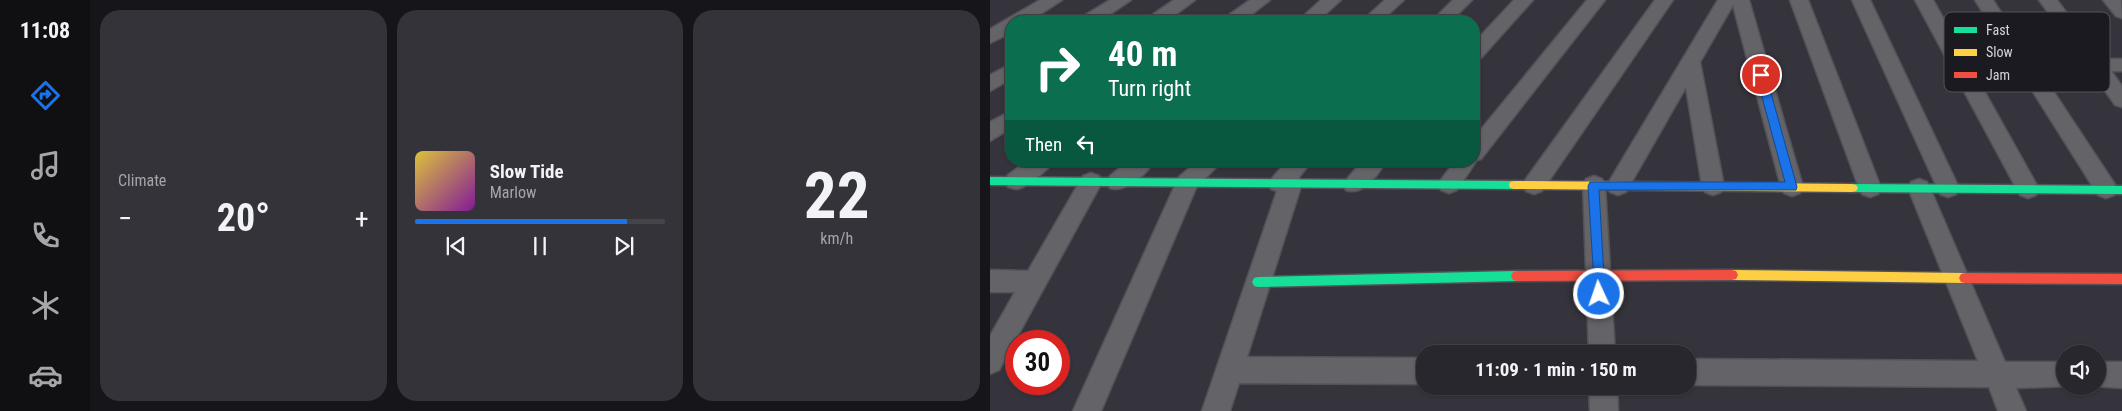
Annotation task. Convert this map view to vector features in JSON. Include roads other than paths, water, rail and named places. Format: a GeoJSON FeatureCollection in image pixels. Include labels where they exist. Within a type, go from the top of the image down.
{"type":"FeatureCollection","features":[{"type":"Feature","properties":{"kind":"street"},"geometry":{"type":"LineString","coordinates":[[1027,15],[1053,0]]}},
{"type":"Feature","properties":{"kind":"street"},"geometry":{"type":"LineString","coordinates":[[1098,15],[1122,0]]}},
{"type":"Feature","properties":{"kind":"street"},"geometry":{"type":"LineString","coordinates":[[1164,15],[1186,0]]}},
{"type":"Feature","properties":{"kind":"street"},"geometry":{"type":"LineString","coordinates":[[1240,15],[1261,0]]}},
{"type":"Feature","properties":{"kind":"street"},"geometry":{"type":"LineString","coordinates":[[1314,15],[1332,0]]}},
{"type":"Feature","properties":{"kind":"street"},"geometry":{"type":"LineString","coordinates":[[1378,15],[1395,0]]}},
{"type":"Feature","properties":{"kind":"street"},"geometry":{"type":"LineString","coordinates":[[1447,15],[1462,0]]}},
{"type":"Feature","properties":{"kind":"street"},"geometry":{"type":"LineString","coordinates":[[1480,48],[1524,0]]}},
{"type":"Feature","properties":{"kind":"street"},"geometry":{"type":"LineString","coordinates":[[1480,145],[1596,0]]}},
{"type":"Feature","properties":{"kind":"street"},"geometry":{"type":"LineString","coordinates":[[1534,185],[1664,0]]}},
{"type":"Feature","properties":{"kind":"street"},"geometry":{"type":"LineString","coordinates":[[1618,186],[1727,0]]}},
{"type":"Feature","properties":{"kind":"street"},"geometry":{"type":"LineString","coordinates":[[1740,0],[1792,187]]}},
{"type":"Feature","properties":{"kind":"street"},"geometry":{"type":"LineString","coordinates":[[1799,0],[1870,188]]}},
{"type":"Feature","properties":{"kind":"street"},"geometry":{"type":"LineString","coordinates":[[1861,0],[1948,188]]}},
{"type":"Feature","properties":{"kind":"street"},"geometry":{"type":"LineString","coordinates":[[1924,0],[1944,36]]}},
{"type":"Feature","properties":{"kind":"street"},"geometry":{"type":"LineString","coordinates":[[1984,0],[1992,12]]}},
{"type":"Feature","properties":{"kind":"street"},"geometry":{"type":"LineString","coordinates":[[2048,0],[2057,12]]}},
{"type":"Feature","properties":{"kind":"street"},"geometry":{"type":"LineString","coordinates":[[2112,0],[2122,12]]}},
{"type":"Feature","properties":{"kind":"street"},"geometry":{"type":"LineString","coordinates":[[990,37],[1005,28]]}},
{"type":"Feature","properties":{"kind":"street"},"geometry":{"type":"LineString","coordinates":[[1691,62],[1713,186]]}},
{"type":"Feature","properties":{"kind":"street"},"geometry":{"type":"LineString","coordinates":[[990,84],[1005,74]]}},
{"type":"Feature","properties":{"kind":"street"},"geometry":{"type":"LineString","coordinates":[[2110,84],[2122,100]]}},
{"type":"Feature","properties":{"kind":"street"},"geometry":{"type":"LineString","coordinates":[[1975,92],[2028,189]]}},
{"type":"Feature","properties":{"kind":"street"},"geometry":{"type":"LineString","coordinates":[[2045,92],[2114,189]]}},
{"type":"Feature","properties":{"kind":"street"},"geometry":{"type":"LineString","coordinates":[[990,133],[1005,122]]}},
{"type":"Feature","properties":{"kind":"street"},"geometry":{"type":"LineString","coordinates":[[1016,181],[1035,167]]}},
{"type":"Feature","properties":{"kind":"street"},"geometry":{"type":"LineString","coordinates":[[1118,182],[1136,167]]}},
{"type":"Feature","properties":{"kind":"street"},"geometry":{"type":"LineString","coordinates":[[1087,411],[1187,183],[1204,167]]}},
{"type":"Feature","properties":{"kind":"street"},"geometry":{"type":"LineString","coordinates":[[1354,184],[1370,167]]}},
{"type":"Feature","properties":{"kind":"street"},"geometry":{"type":"LineString","coordinates":[[1449,184],[1462,167]]}},
{"type":"Feature","properties":{"kind":"street"},"geometry":{"type":"LineString","coordinates":[[990,181],[1187,183],[1290,176],[1354,184],[2114,189]]}},
{"type":"Feature","properties":{"kind":"street"},"geometry":{"type":"LineString","coordinates":[[1216,411],[1290,176]]}},
{"type":"Feature","properties":{"kind":"street"},"geometry":{"type":"LineString","coordinates":[[990,361],[1091,182]]}},
{"type":"Feature","properties":{"kind":"street"},"geometry":{"type":"LineString","coordinates":[[1594,186],[1602,345]]}},
{"type":"Feature","properties":{"kind":"street"},"geometry":{"type":"LineString","coordinates":[[1920,188],[2012,411]]}},
{"type":"Feature","properties":{"kind":"street"},"geometry":{"type":"LineString","coordinates":[[1258,282],[1598,274],[1957,279],[2122,279]]}},
{"type":"Feature","properties":{"kind":"street"},"geometry":{"type":"LineString","coordinates":[[990,281],[1035,282]]}},
{"type":"Feature","properties":{"kind":"street"},"geometry":{"type":"LineString","coordinates":[[1229,370],[1416,371]]}},
{"type":"Feature","properties":{"kind":"street"},"geometry":{"type":"LineString","coordinates":[[1696,372],[2056,375]]}},
{"type":"Feature","properties":{"kind":"street"},"geometry":{"type":"LineString","coordinates":[[2106,375],[2122,375]]}},
{"type":"Feature","properties":{"kind":"street"},"geometry":{"type":"LineString","coordinates":[[1603,395],[1604,411]]}}]}
